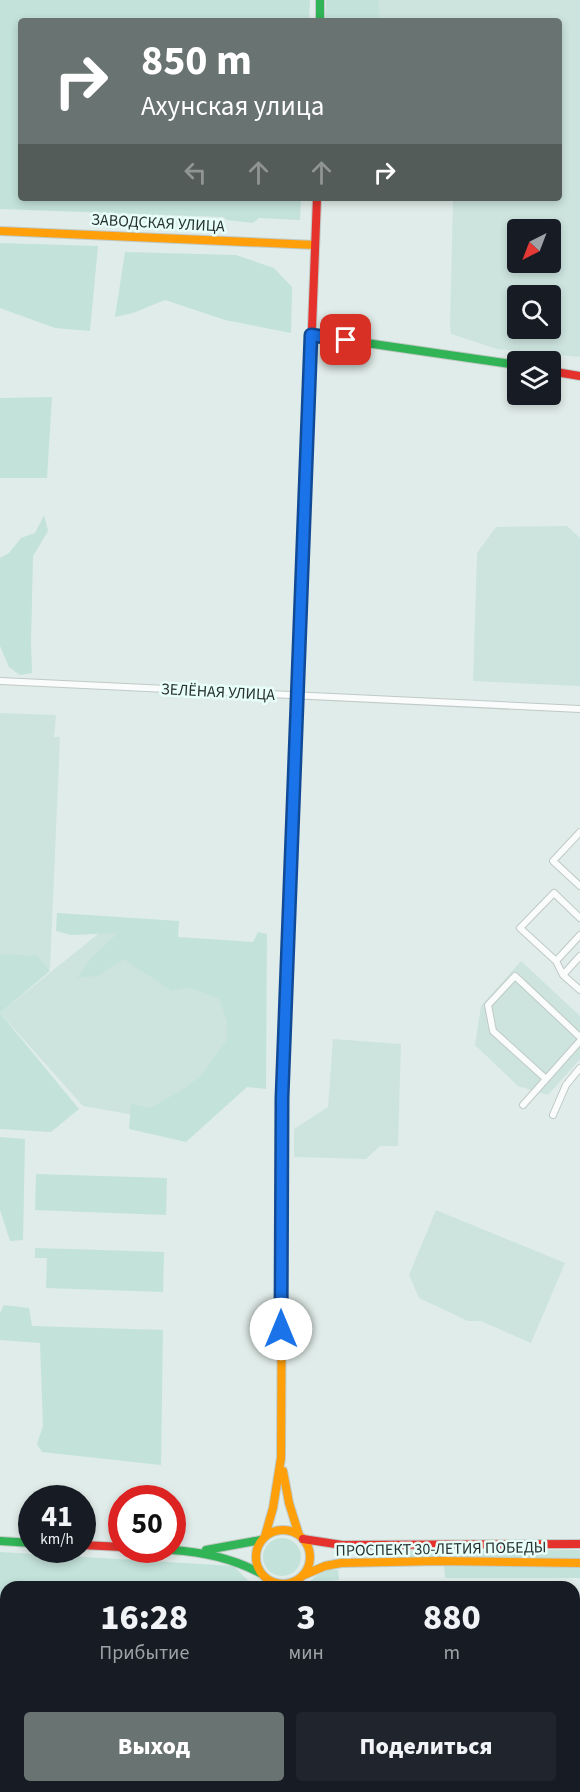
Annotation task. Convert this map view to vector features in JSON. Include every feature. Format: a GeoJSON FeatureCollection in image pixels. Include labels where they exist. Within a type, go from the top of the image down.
{"type":"FeatureCollection","features":[{"type":"Feature","properties":{"kind":"main road"},"geometry":{"type":"LineString","coordinates":[[320,0],[320,18]]}},
{"type":"Feature","properties":{"kind":"main road"},"geometry":{"type":"LineString","coordinates":[[266,1580],[255,1557],[273,1508],[281,1458],[282,1098],[317,201]]}},
{"type":"Feature","properties":{"kind":"main road","name":"ЗАВОДСКАЯ УЛИЦА"},"geometry":{"type":"LineString","coordinates":[[0,231],[315,245]]}},
{"type":"Feature","properties":{"kind":"main road"},"geometry":{"type":"LineString","coordinates":[[311,335],[507,363]]}},
{"type":"Feature","properties":{"kind":"main road"},"geometry":{"type":"LineString","coordinates":[[561,373],[580,376]]}},
{"type":"Feature","properties":{"kind":"main road"},"geometry":{"type":"LineString","coordinates":[[281,1458],[288,1503],[301,1537],[309,1547],[309,1567],[300,1580]]}},
{"type":"Feature","properties":{"kind":"main road"},"geometry":{"type":"LineString","coordinates":[[200,1551],[263,1538],[282,1530],[291,1531],[301,1537]]}},
{"type":"Feature","properties":{"kind":"main road","name":"ПРОСПЕКТ 30-ЛЕТИЯ ПОБЕДЫ"},"geometry":{"type":"LineString","coordinates":[[301,1537],[342,1545],[580,1544]]}},
{"type":"Feature","properties":{"kind":"main road"},"geometry":{"type":"LineString","coordinates":[[0,1541],[18,1542]]}},
{"type":"Feature","properties":{"kind":"main road"},"geometry":{"type":"LineString","coordinates":[[186,1550],[200,1551],[230,1559],[266,1580]]}},
{"type":"Feature","properties":{"kind":"main road","name":"ПРОСПЕКТ 30-ЛЕТИЯ ПОБЕДЫ"},"geometry":{"type":"LineString","coordinates":[[300,1580],[325,1566],[341,1563],[580,1563]]}},
{"type":"Feature","properties":{"kind":"street","name":"ЗЕЛЁНАЯ УЛИЦА"},"geometry":{"type":"LineString","coordinates":[[0,681],[580,709]]}},
{"type":"Feature","properties":{"kind":"street"},"geometry":{"type":"LineString","coordinates":[[580,832],[554,861],[580,886]]}},
{"type":"Feature","properties":{"kind":"street"},"geometry":{"type":"LineString","coordinates":[[580,918],[554,893],[520,928],[556,961],[563,975],[580,990]]}},
{"type":"Feature","properties":{"kind":"street"},"geometry":{"type":"LineString","coordinates":[[556,961],[580,935]]}},
{"type":"Feature","properties":{"kind":"street"},"geometry":{"type":"LineString","coordinates":[[563,975],[580,956]]}},
{"type":"Feature","properties":{"kind":"street"},"geometry":{"type":"LineString","coordinates":[[546,1079],[493,1031],[488,1005],[515,976],[580,1037]]}},
{"type":"Feature","properties":{"kind":"street"},"geometry":{"type":"LineString","coordinates":[[523,1105],[580,1041]]}},
{"type":"Feature","properties":{"kind":"street"},"geometry":{"type":"LineString","coordinates":[[553,1115],[566,1085],[580,1068]]}},
{"type":"Feature","properties":{"kind":"shaded area"},"geometry":{"type":"Polygon","coordinates":[[[0,0],[310,0],[309,18],[18,18],[18,201],[301,201],[300,220],[259,218],[253,223],[227,220],[223,217],[0,209],[0,0]]]}},
{"type":"Feature","properties":{"kind":"shaded area"},"geometry":{"type":"Polygon","coordinates":[[[326,0],[379,0],[380,18],[325,18],[326,0]]]}},
{"type":"Feature","properties":{"kind":"shaded area"},"geometry":{"type":"Polygon","coordinates":[[[379,0],[580,0],[580,357],[561,355],[561,351],[497,349],[451,334],[453,201],[562,201],[562,18],[380,18],[379,0]]]}},
{"type":"Feature","properties":{"kind":"shaded area"},"geometry":{"type":"Polygon","coordinates":[[[0,243],[98,246],[90,331],[55,328],[0,308],[0,243]]]}},
{"type":"Feature","properties":{"kind":"shaded area"},"geometry":{"type":"Polygon","coordinates":[[[125,252],[236,255],[274,268],[292,287],[291,333],[225,320],[165,300],[133,313],[115,317],[125,252]]]}},
{"type":"Feature","properties":{"kind":"shaded area"},"geometry":{"type":"Polygon","coordinates":[[[52,397],[47,478],[0,478],[0,398],[52,397]]]}},
{"type":"Feature","properties":{"kind":"shaded area"},"geometry":{"type":"Polygon","coordinates":[[[44,515],[48,531],[33,556],[32,673],[20,675],[9,667],[0,646],[0,558],[9,553],[21,538],[35,533],[44,515]]]}},
{"type":"Feature","properties":{"kind":"shaded area"},"geometry":{"type":"Polygon","coordinates":[[[567,526],[580,538],[580,686],[473,681],[477,553],[496,527],[567,526]]]}},
{"type":"Feature","properties":{"kind":"shaded area"},"geometry":{"type":"Polygon","coordinates":[[[0,713],[56,715],[54,737],[60,737],[50,969],[0,966],[0,713]]]}},
{"type":"Feature","properties":{"kind":"shaded area"},"geometry":{"type":"Polygon","coordinates":[[[57,913],[179,921],[178,937],[253,942],[258,932],[267,934],[266,1089],[247,1087],[186,1142],[129,1129],[131,1104],[150,1108],[180,1091],[200,1077],[227,1040],[227,1022],[219,998],[187,987],[172,991],[123,959],[98,976],[77,978],[91,958],[118,933],[71,935],[56,931],[57,913]]]}},
{"type":"Feature","properties":{"kind":"shaded area"},"geometry":{"type":"Polygon","coordinates":[[[113,922],[164,944],[254,952],[252,1058],[168,1121],[83,1106],[0,1013],[113,922]]]}},
{"type":"Feature","properties":{"kind":"shaded area"},"geometry":{"type":"Polygon","coordinates":[[[0,954],[37,956],[50,971],[0,1013],[0,954]]]}},
{"type":"Feature","properties":{"kind":"shaded area"},"geometry":{"type":"Polygon","coordinates":[[[521,961],[580,1016],[580,1059],[548,1095],[518,1086],[475,1045],[481,1006],[521,961]]]}},
{"type":"Feature","properties":{"kind":"shaded area"},"geometry":{"type":"Polygon","coordinates":[[[0,1013],[79,1109],[51,1132],[0,1129],[0,1013]]]}},
{"type":"Feature","properties":{"kind":"shaded area"},"geometry":{"type":"Polygon","coordinates":[[[333,1039],[401,1044],[398,1146],[380,1146],[366,1159],[294,1157],[294,1129],[328,1107],[333,1039]]]}},
{"type":"Feature","properties":{"kind":"shaded area"},"geometry":{"type":"Polygon","coordinates":[[[0,1137],[25,1139],[23,1240],[10,1241],[0,1210],[0,1137]]]}},
{"type":"Feature","properties":{"kind":"shaded area"},"geometry":{"type":"Polygon","coordinates":[[[36,1174],[167,1178],[166,1215],[35,1210],[36,1174]]]}},
{"type":"Feature","properties":{"kind":"shaded area"},"geometry":{"type":"Polygon","coordinates":[[[436,1210],[565,1263],[531,1343],[481,1321],[468,1321],[419,1298],[409,1275],[436,1210]]]}},
{"type":"Feature","properties":{"kind":"shaded area"},"geometry":{"type":"Polygon","coordinates":[[[35,1248],[164,1252],[163,1292],[46,1288],[47,1258],[35,1258],[35,1248]]]}},
{"type":"Feature","properties":{"kind":"shaded area"},"geometry":{"type":"Polygon","coordinates":[[[4,1305],[29,1308],[32,1326],[163,1330],[161,1465],[42,1452],[37,1444],[43,1426],[40,1343],[0,1340],[0,1313],[4,1305]]]}},
{"type":"Feature","properties":{"kind":"shaded area"},"geometry":{"type":"Polygon","coordinates":[[[282,1538],[295,1544],[301,1557],[295,1570],[282,1576],[269,1570],[263,1557],[269,1544],[282,1538]]]}},
{"type":"Feature","properties":{"kind":"shaded area"},"geometry":{"type":"Polygon","coordinates":[[[580,1550],[580,1558],[369,1558],[369,1551],[580,1550]]]}},
{"type":"Feature","properties":{"kind":"shaded area"},"geometry":{"type":"Polygon","coordinates":[[[0,1552],[18,1553],[18,1563],[96,1563],[96,1558],[108,1558],[108,1563],[184,1563],[234,1566],[248,1581],[0,1581],[0,1552]]]}},
{"type":"Feature","properties":{"kind":"shaded area"},"geometry":{"type":"Polygon","coordinates":[[[444,1565],[580,1566],[580,1578],[445,1578],[444,1565]]]}},
{"type":"Feature","properties":{"kind":"shaded area"},"geometry":{"type":"Polygon","coordinates":[[[328,1570],[338,1570],[339,1580],[310,1581],[328,1570]]]}},
{"type":"Feature","properties":{"kind":"traffic: fast"},"geometry":{"type":"LineString","coordinates":[[320,0],[320,18]]}},
{"type":"Feature","properties":{"kind":"traffic: fast"},"geometry":{"type":"LineString","coordinates":[[311,335],[507,363]]}},
{"type":"Feature","properties":{"kind":"traffic: fast"},"geometry":{"type":"LineString","coordinates":[[282,1255],[282,1098],[298,689]]}},
{"type":"Feature","properties":{"kind":"traffic: fast"},"geometry":{"type":"LineString","coordinates":[[206,1550],[261,1540]]}},
{"type":"Feature","properties":{"kind":"traffic: fast"},"geometry":{"type":"LineString","coordinates":[[0,1541],[18,1542]]}},
{"type":"Feature","properties":{"kind":"traffic: fast"},"geometry":{"type":"LineString","coordinates":[[186,1551],[239,1563],[260,1573]]}},
{"type":"Feature","properties":{"kind":"traffic: slow"},"geometry":{"type":"LineString","coordinates":[[0,231],[315,245]]}},
{"type":"Feature","properties":{"kind":"traffic: slow"},"geometry":{"type":"LineString","coordinates":[[298,689],[308,432]]}},
{"type":"Feature","properties":{"kind":"traffic: slow"},"geometry":{"type":"LineString","coordinates":[[265,1536],[273,1508],[281,1458],[282,1255]]}},
{"type":"Feature","properties":{"kind":"traffic: slow"},"geometry":{"type":"LineString","coordinates":[[283,1471],[289,1503],[299,1535]]}},
{"type":"Feature","properties":{"kind":"traffic: slow"},"geometry":{"type":"LineString","coordinates":[[270,1581],[260,1572],[256,1562],[256,1552],[260,1542],[268,1534],[278,1530],[288,1530],[298,1534],[306,1542],[310,1557]]}},
{"type":"Feature","properties":{"kind":"traffic: slow"},"geometry":{"type":"LineString","coordinates":[[296,1581],[306,1572],[310,1557]]}},
{"type":"Feature","properties":{"kind":"traffic: slow"},"geometry":{"type":"LineString","coordinates":[[304,1575],[325,1566],[341,1563],[439,1561],[580,1563]]}},
{"type":"Feature","properties":{"kind":"traffic: jam"},"geometry":{"type":"LineString","coordinates":[[308,432],[317,201]]}},
{"type":"Feature","properties":{"kind":"traffic: jam"},"geometry":{"type":"LineString","coordinates":[[561,373],[580,376]]}},
{"type":"Feature","properties":{"kind":"traffic: jam"},"geometry":{"type":"LineString","coordinates":[[303,1539],[342,1545],[580,1544]]}},
{"type":"Feature","properties":{"kind":"traffic: jam"},"geometry":{"type":"LineString","coordinates":[[96,1546],[108,1546]]}},
{"type":"Feature","properties":{"kind":"route"},"geometry":{"type":"LineString","coordinates":[[281,1329],[282,1098],[311,335],[346,340]]}}]}
